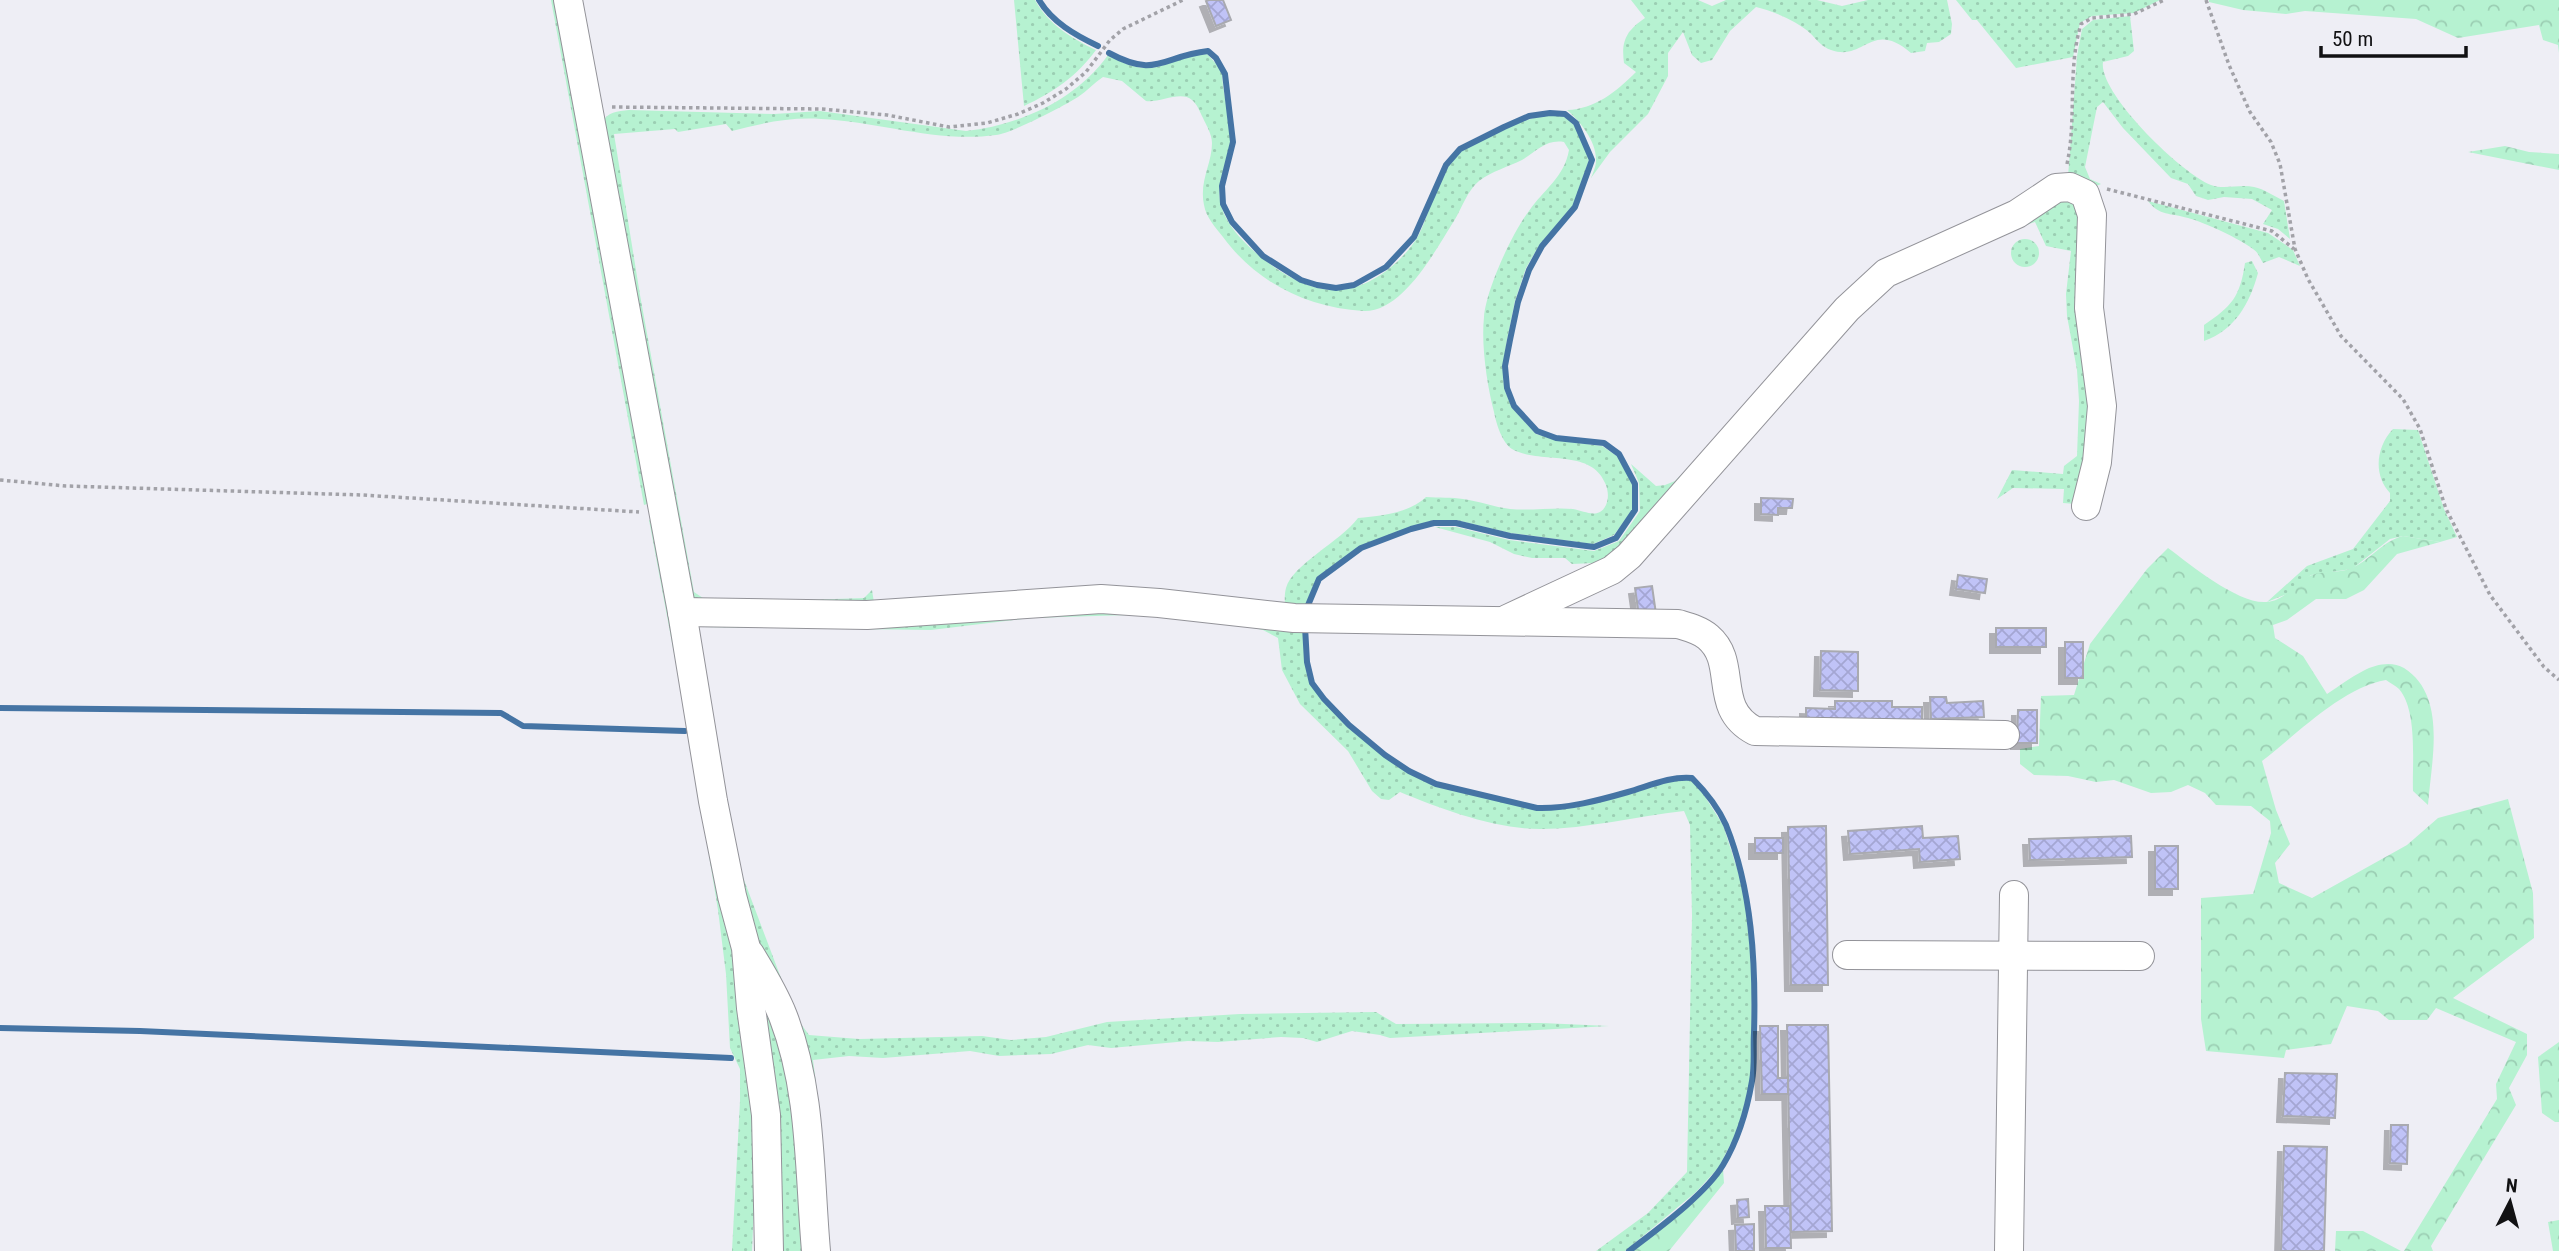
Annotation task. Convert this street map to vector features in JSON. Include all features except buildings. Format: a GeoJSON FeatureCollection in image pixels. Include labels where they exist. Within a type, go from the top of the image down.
{"type":"FeatureCollection","features":[{"type":"Feature","properties":{"kind":"street"},"geometry":{"type":"LineString","coordinates":[[568,0],[716,815],[732,896],[746,948],[751,1008],[766,1115],[769,1251]]}},
{"type":"Feature","properties":{"kind":"street"},"geometry":{"type":"LineString","coordinates":[[1502,621],[1612,570],[1629,556],[1847,309],[1886,273],[2017,214],[2056,188],[2074,191],[2092,215],[2089,308],[2102,406],[2097,462],[2086,506]]}},
{"type":"Feature","properties":{"kind":"street"},"geometry":{"type":"LineString","coordinates":[[681,612],[867,615],[1101,599],[1294,618],[1678,624],[1709,638],[1719,652],[1732,710],[1743,725],[1755,731],[2006,735]]}},
{"type":"Feature","properties":{"kind":"street"},"geometry":{"type":"LineString","coordinates":[[2009,1251],[2014,895]]}},
{"type":"Feature","properties":{"kind":"street"},"geometry":{"type":"LineString","coordinates":[[746,948],[771,988],[783,1016],[801,1080],[807,1118],[816,1251]]}},
{"type":"Feature","properties":{"kind":"street"},"geometry":{"type":"LineString","coordinates":[[1847,956],[2140,956]]}},
{"type":"Feature","properties":{"kind":"path"},"geometry":{"type":"LineString","coordinates":[[589,108],[642,106],[822,109],[887,115],[950,127],[987,123],[1018,114],[1066,89],[1086,72],[1110,40],[1123,29],[1184,0]]}},
{"type":"Feature","properties":{"kind":"path"},"geometry":{"type":"LineString","coordinates":[[2164,0],[2134,14],[2092,18],[2081,24],[2072,76],[2069,156],[2074,191],[2101,188],[2253,226],[2272,231],[2295,249]]}},
{"type":"Feature","properties":{"kind":"path"},"geometry":{"type":"LineString","coordinates":[[2206,0],[2229,65],[2250,112],[2271,142],[2280,164],[2295,249],[2325,312],[2341,337],[2403,400],[2420,429],[2446,509],[2490,596],[2544,667],[2559,680]]}},
{"type":"Feature","properties":{"kind":"path"},"geometry":{"type":"LineString","coordinates":[[0,480],[66,486],[362,495],[662,514]]}},
{"type":"Feature","properties":{"kind":"green space"},"geometry":{"type":"Polygon","coordinates":[[[551,0],[559,0],[650,503],[644,505],[551,0]]]}},
{"type":"Feature","properties":{"kind":"green space"},"geometry":{"type":"Polygon","coordinates":[[[1014,0],[1035,0],[1040,9],[1061,30],[1096,50],[1081,68],[1064,82],[1024,106],[1014,0]]]}},
{"type":"Feature","properties":{"kind":"green space"},"geometry":{"type":"Polygon","coordinates":[[[1631,0],[1698,0],[1712,6],[1726,0],[1817,0],[1842,6],[1868,0],[1947,0],[1952,24],[1951,34],[1939,42],[1927,43],[1925,51],[1911,53],[1897,44],[1877,40],[1843,52],[1825,47],[1792,21],[1756,7],[1730,31],[1712,60],[1701,63],[1692,55],[1683,32],[1668,53],[1668,76],[1648,114],[1610,152],[1591,178],[1596,163],[1594,147],[1582,126],[1567,110],[1596,103],[1636,72],[1624,63],[1624,43],[1633,27],[1645,18],[1631,0]]]}},
{"type":"Feature","properties":{"kind":"green space"},"geometry":{"type":"Polygon","coordinates":[[[1956,0],[2160,0],[2134,13],[2092,16],[2080,23],[2073,57],[2016,68],[1977,20],[1972,20],[1956,0]]]}},
{"type":"Feature","properties":{"kind":"green space"},"geometry":{"type":"Polygon","coordinates":[[[2209,0],[2559,0],[2559,53],[2558,45],[2543,40],[2539,25],[2458,38],[2416,19],[2305,11],[2286,14],[2243,10],[2209,0]]]}},
{"type":"Feature","properties":{"kind":"green space"},"geometry":{"type":"Polygon","coordinates":[[[2130,16],[2134,51],[2128,56],[2103,62],[2105,76],[2127,112],[2181,166],[2198,178],[2216,186],[2258,188],[2284,201],[2290,239],[2278,229],[2263,224],[2272,210],[2252,199],[2224,197],[2208,200],[2196,196],[2188,184],[2171,178],[2123,128],[2103,102],[2097,107],[2085,167],[2090,179],[2101,184],[2089,189],[2068,177],[2077,56],[2082,29],[2093,20],[2130,16]]]}},
{"type":"Feature","properties":{"kind":"green space"},"geometry":{"type":"Polygon","coordinates":[[[1207,54],[1222,74],[1230,126],[1229,151],[1220,189],[1225,215],[1237,234],[1262,258],[1293,278],[1320,288],[1335,290],[1359,286],[1382,274],[1402,257],[1417,238],[1444,174],[1463,150],[1526,120],[1552,115],[1562,116],[1572,123],[1583,141],[1589,160],[1573,206],[1540,244],[1526,268],[1515,301],[1507,340],[1503,366],[1504,388],[1512,408],[1536,434],[1556,440],[1602,446],[1617,456],[1632,484],[1633,509],[1614,535],[1593,544],[1510,533],[1456,520],[1434,520],[1360,546],[1317,577],[1302,613],[1285,610],[1285,591],[1290,579],[1358,518],[1403,510],[1426,497],[1459,498],[1510,509],[1573,509],[1591,513],[1603,510],[1608,500],[1606,485],[1599,473],[1589,466],[1578,461],[1524,454],[1508,446],[1496,422],[1485,365],[1484,317],[1495,277],[1515,233],[1535,203],[1558,176],[1569,150],[1564,142],[1552,142],[1479,181],[1428,262],[1405,291],[1378,309],[1342,309],[1303,298],[1267,279],[1236,253],[1214,226],[1205,209],[1203,196],[1212,140],[1194,102],[1182,96],[1146,101],[1122,81],[1103,77],[1062,106],[996,135],[952,136],[810,119],[776,121],[732,131],[726,124],[678,132],[675,129],[614,134],[694,592],[703,598],[806,600],[864,598],[872,590],[875,609],[693,601],[601,123],[604,119],[613,113],[629,110],[774,114],[820,111],[966,131],[1006,123],[1045,108],[1080,85],[1108,55],[1125,63],[1149,68],[1207,54]]]}},
{"type":"Feature","properties":{"kind":"green space"},"geometry":{"type":"Polygon","coordinates":[[[2505,146],[2529,152],[2559,154],[2559,170],[2468,152],[2505,146]]]}},
{"type":"Feature","properties":{"kind":"green space"},"geometry":{"type":"Polygon","coordinates":[[[2053,198],[2081,201],[2094,419],[2076,504],[2063,503],[2064,489],[2013,488],[1997,499],[2012,470],[2063,474],[2064,466],[2077,456],[2077,370],[2067,316],[2066,294],[2071,251],[2046,246],[2035,222],[1929,260],[2053,198]]]}},
{"type":"Feature","properties":{"kind":"green space"},"geometry":{"type":"Polygon","coordinates":[[[2148,201],[2268,233],[2293,250],[2300,266],[2279,257],[2263,263],[2255,250],[2240,241],[2195,220],[2161,212],[2148,201]]]}},
{"type":"Feature","properties":{"kind":"green space"},"geometry":{"type":"Polygon","coordinates":[[[2025,239],[2035,243],[2039,253],[2035,263],[2025,267],[2015,263],[2011,253],[2015,243],[2025,239]]]}},
{"type":"Feature","properties":{"kind":"green space"},"geometry":{"type":"Polygon","coordinates":[[[2252,261],[2258,273],[2246,305],[2233,323],[2204,341],[2204,325],[2233,300],[2245,263],[2252,261]]]}},
{"type":"Feature","properties":{"kind":"green space"},"geometry":{"type":"Polygon","coordinates":[[[1889,266],[1628,550],[1499,611],[1594,563],[1572,564],[1565,558],[1532,558],[1514,554],[1490,542],[1435,527],[1456,527],[1509,540],[1594,551],[1619,541],[1640,511],[1639,483],[1631,464],[1656,486],[1675,481],[1889,266]]]}},
{"type":"Feature","properties":{"kind":"green space"},"geometry":{"type":"Polygon","coordinates":[[[2393,429],[2418,430],[2444,509],[2457,537],[2440,542],[2403,536],[2390,539],[2352,569],[2311,575],[2287,594],[2267,602],[2307,566],[2353,549],[2390,501],[2390,493],[2381,478],[2379,461],[2383,444],[2393,429]]]}},
{"type":"Feature","properties":{"kind":"green space"},"geometry":{"type":"Polygon","coordinates":[[[649,520],[659,521],[729,901],[757,1137],[752,1251],[732,1251],[740,1069],[730,1048],[726,974],[718,910],[688,728],[649,520]]]}},
{"type":"Feature","properties":{"kind":"green space"},"geometry":{"type":"Polygon","coordinates":[[[2403,536],[2440,542],[2397,554],[2364,590],[2346,599],[2316,599],[2287,620],[2273,625],[2275,638],[2303,656],[2327,694],[2363,671],[2384,664],[2404,668],[2418,680],[2427,695],[2434,731],[2428,805],[2413,791],[2413,738],[2409,710],[2399,689],[2386,680],[2370,684],[2337,702],[2262,761],[2276,810],[2290,844],[2275,863],[2279,883],[2312,898],[2407,845],[2438,818],[2508,799],[2533,893],[2534,938],[2453,998],[2527,1034],[2527,1055],[2509,1088],[2516,1105],[2431,1246],[2433,1251],[2404,1251],[2497,1099],[2496,1084],[2516,1042],[2436,1008],[2427,1020],[2389,1020],[2378,1011],[2347,1006],[2331,1044],[2286,1050],[2284,1058],[2206,1051],[2201,1019],[2201,898],[2253,894],[2271,833],[2270,821],[2251,806],[2216,805],[2205,793],[2188,785],[2171,792],[2151,793],[2114,780],[2096,782],[2068,776],[2034,775],[2020,764],[2020,749],[2039,746],[2041,696],[2074,695],[2090,644],[2147,569],[2168,548],[2229,590],[2242,597],[2266,602],[2285,595],[2312,575],[2354,567],[2389,542],[2403,536]]]}},
{"type":"Feature","properties":{"kind":"green space"},"geometry":{"type":"Polygon","coordinates":[[[1061,605],[1303,627],[1306,643],[1305,663],[1310,683],[1322,700],[1384,757],[1435,786],[1537,810],[1549,810],[1598,803],[1669,782],[1691,779],[1723,825],[1744,890],[1752,968],[1751,1078],[1739,1127],[1719,1167],[1696,1192],[1625,1251],[1596,1251],[1648,1213],[1687,1172],[1692,916],[1690,825],[1684,811],[1576,827],[1540,829],[1487,822],[1400,792],[1389,800],[1381,799],[1372,791],[1348,751],[1300,704],[1282,670],[1278,638],[1263,630],[1219,621],[1128,615],[1031,618],[931,630],[703,627],[709,621],[1061,605]]]}},
{"type":"Feature","properties":{"kind":"green space"},"geometry":{"type":"Polygon","coordinates":[[[741,872],[781,978],[801,1024],[809,1035],[859,1039],[982,1036],[1011,1040],[1046,1037],[1107,1022],[1240,1014],[1376,1012],[1396,1024],[1542,1023],[1609,1026],[1390,1038],[1352,1031],[1317,1042],[1281,1037],[1111,1048],[1088,1045],[1051,1054],[999,1056],[970,1051],[813,1060],[818,1099],[816,1182],[752,933],[741,872]]]}},
{"type":"Feature","properties":{"kind":"green space"},"geometry":{"type":"Polygon","coordinates":[[[766,1011],[772,1013],[784,1035],[810,1251],[775,1251],[761,1015],[766,1011]]]}},
{"type":"Feature","properties":{"kind":"green space"},"geometry":{"type":"Polygon","coordinates":[[[2559,1042],[2559,1122],[2555,1122],[2542,1113],[2538,1057],[2559,1042]]]}},
{"type":"Feature","properties":{"kind":"green space"},"geometry":{"type":"Polygon","coordinates":[[[1723,1169],[1724,1183],[1669,1251],[1633,1251],[1699,1196],[1723,1169]]]}},
{"type":"Feature","properties":{"kind":"green space"},"geometry":{"type":"Polygon","coordinates":[[[2559,1220],[2559,1251],[2553,1251],[2548,1222],[2559,1220]]]}},
{"type":"Feature","properties":{"kind":"green space"},"geometry":{"type":"Polygon","coordinates":[[[2336,1231],[2363,1231],[2401,1251],[2335,1251],[2336,1231]]]}},
{"type":"Feature","properties":{"kind":"waterway"},"geometry":{"type":"LineString","coordinates":[[1039,0],[1050,15],[1065,27],[1098,46]]}},
{"type":"Feature","properties":{"kind":"waterway"},"geometry":{"type":"LineString","coordinates":[[1109,53],[1125,61],[1149,65],[1208,51],[1216,58],[1225,74],[1233,142],[1222,186],[1223,204],[1232,222],[1263,256],[1301,280],[1317,285],[1336,288],[1354,285],[1386,267],[1414,237],[1446,165],[1460,149],[1504,127],[1529,116],[1565,114],[1576,123],[1592,160],[1575,207],[1542,246],[1529,270],[1518,302],[1505,366],[1507,388],[1514,406],[1537,431],[1556,438],[1604,443],[1619,454],[1635,484],[1635,510],[1616,538],[1594,547],[1510,536],[1456,523],[1434,523],[1411,529],[1361,548],[1319,579],[1306,610]]}},
{"type":"Feature","properties":{"kind":"waterway"},"geometry":{"type":"LineString","coordinates":[[1305,627],[1307,662],[1312,683],[1324,699],[1349,725],[1385,755],[1436,784],[1537,808],[1548,808],[1595,801],[1668,780],[1692,778],[1723,818],[1742,875],[1753,954],[1753,1069],[1750,1092],[1737,1135],[1715,1176],[1679,1211],[1629,1251]]}},
{"type":"Feature","properties":{"kind":"waterway"},"geometry":{"type":"LineString","coordinates":[[0,708],[501,713],[523,726],[685,731]]}},
{"type":"Feature","properties":{"kind":"waterway"},"geometry":{"type":"LineString","coordinates":[[0,1028],[140,1031],[731,1058]]}}]}
